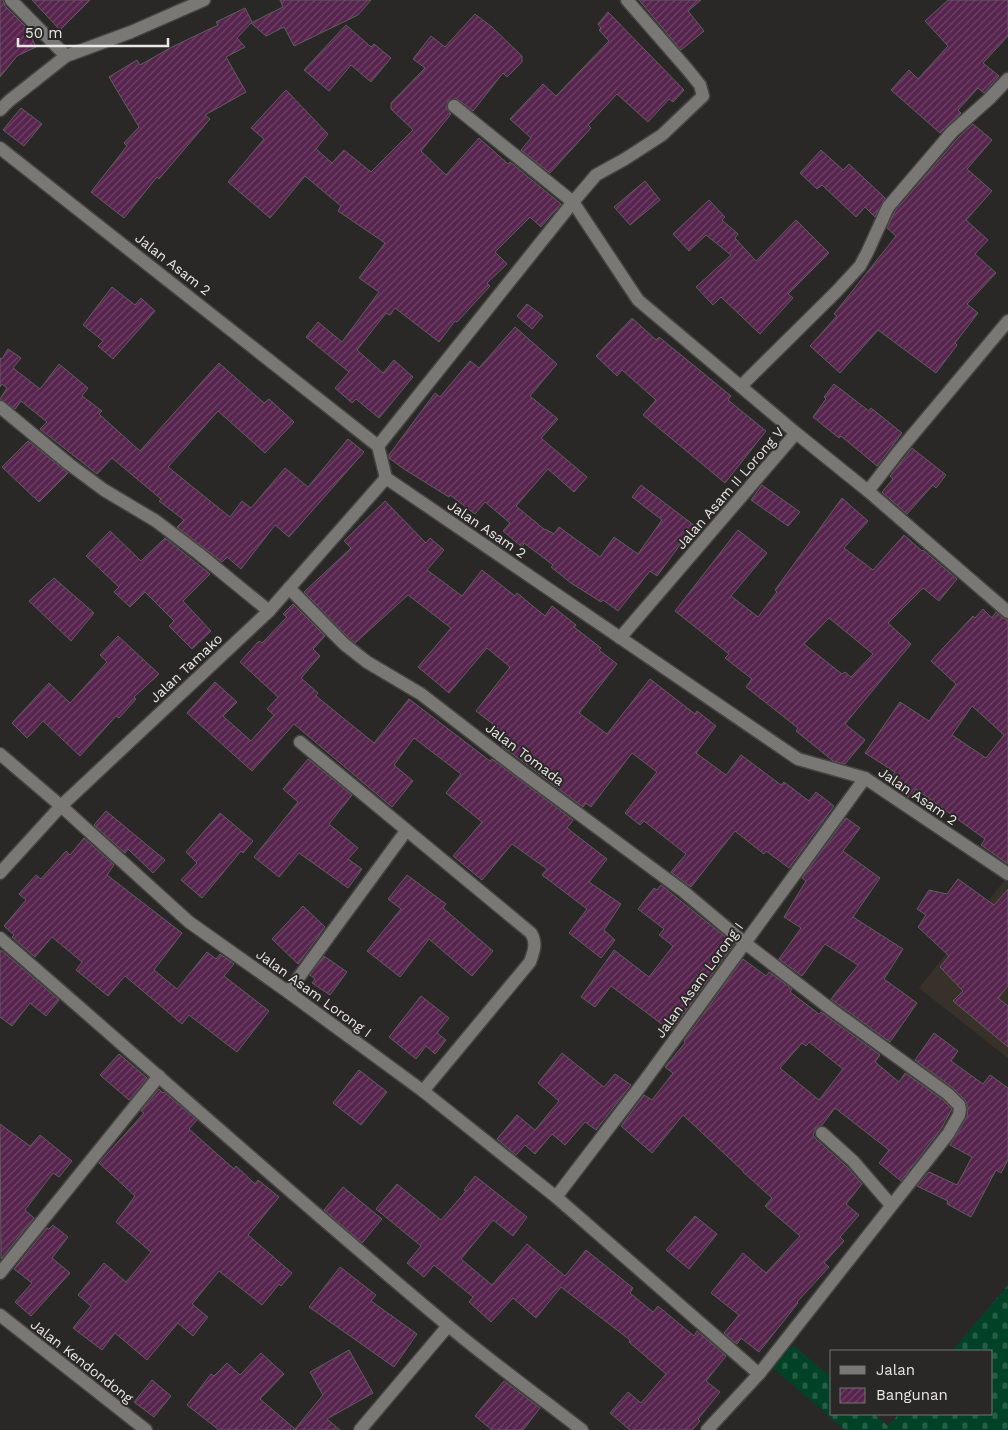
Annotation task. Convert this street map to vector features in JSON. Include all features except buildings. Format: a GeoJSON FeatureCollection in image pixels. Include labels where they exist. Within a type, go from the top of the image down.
{"type":"FeatureCollection","features":[{"type":"Feature","properties":{"kind":"street"},"geometry":{"type":"LineString","coordinates":[[11,0],[66,56]]}},
{"type":"Feature","properties":{"kind":"street"},"geometry":{"type":"LineString","coordinates":[[0,110],[66,56],[131,32],[204,0]]}},
{"type":"Feature","properties":{"kind":"street"},"geometry":{"type":"LineString","coordinates":[[386,478],[378,446],[573,202],[596,175],[625,160],[662,135],[703,96],[700,85],[627,0]]}},
{"type":"Feature","properties":{"kind":"street"},"geometry":{"type":"LineString","coordinates":[[741,386],[860,266],[868,253],[888,207],[952,132],[1008,79]]}},
{"type":"Feature","properties":{"kind":"street"},"geometry":{"type":"LineString","coordinates":[[454,106],[573,202],[638,300],[796,433]]}},
{"type":"Feature","properties":{"kind":"street","name":"Jalan Asam 2"},"geometry":{"type":"LineString","coordinates":[[0,148],[378,446]]}},
{"type":"Feature","properties":{"kind":"street"},"geometry":{"type":"LineString","coordinates":[[868,491],[1008,321]]}},
{"type":"Feature","properties":{"kind":"street"},"geometry":{"type":"LineString","coordinates":[[0,407],[69,464],[104,490],[156,521],[269,611]]}},
{"type":"Feature","properties":{"kind":"street","name":"Jalan Asam II Lorong V"},"geometry":{"type":"LineString","coordinates":[[620,638],[796,433],[868,491],[1008,612]]}},
{"type":"Feature","properties":{"kind":"street","name":"Jalan Asam 2"},"geometry":{"type":"LineString","coordinates":[[386,478],[798,759],[865,778],[1008,874]]}},
{"type":"Feature","properties":{"kind":"street","name":"Jalan Tamako"},"geometry":{"type":"LineString","coordinates":[[0,873],[61,806],[269,611],[386,478]]}},
{"type":"Feature","properties":{"kind":"street","name":"Jalan Tomada"},"geometry":{"type":"LineString","coordinates":[[289,588],[344,644],[367,662],[421,694],[522,772],[675,885],[744,943],[832,1010],[931,1081],[959,1105],[959,1115],[948,1134],[892,1205]]}},
{"type":"Feature","properties":{"kind":"street"},"geometry":{"type":"LineString","coordinates":[[300,742],[531,932],[535,945],[530,962],[423,1091]]}},
{"type":"Feature","properties":{"kind":"street","name":"Jalan Asam Lorong I"},"geometry":{"type":"LineString","coordinates":[[0,754],[61,806],[189,922],[423,1091],[556,1198],[759,1374]]}},
{"type":"Feature","properties":{"kind":"street","name":"Jalan Asam Lorong I"},"geometry":{"type":"LineString","coordinates":[[556,1198],[865,778]]}},
{"type":"Feature","properties":{"kind":"street"},"geometry":{"type":"LineString","coordinates":[[288,992],[406,831]]}},
{"type":"Feature","properties":{"kind":"street"},"geometry":{"type":"LineString","coordinates":[[0,938],[236,1145],[448,1326],[582,1430]]}},
{"type":"Feature","properties":{"kind":"street"},"geometry":{"type":"LineString","coordinates":[[0,1273],[159,1076]]}},
{"type":"Feature","properties":{"kind":"street"},"geometry":{"type":"LineString","coordinates":[[707,1430],[759,1374],[892,1205],[853,1161],[822,1133]]}},
{"type":"Feature","properties":{"kind":"street","name":"Jalan Kendondong"},"geometry":{"type":"LineString","coordinates":[[0,1315],[146,1430]]}},
{"type":"Feature","properties":{"kind":"street"},"geometry":{"type":"LineString","coordinates":[[360,1430],[448,1326]]}},
{"type":"Feature","properties":{"kind":"shaded area"},"geometry":{"type":"Polygon","coordinates":[[[1005,880],[1008,882],[1008,1058],[919,988],[1005,880]]]}},
{"type":"Feature","properties":{"kind":"green space"},"geometry":{"type":"Polygon","coordinates":[[[1008,1285],[1008,1430],[845,1430],[772,1367],[793,1345],[830,1376],[830,1415],[875,1415],[888,1426],[898,1415],[993,1415],[993,1350],[953,1350],[1008,1285]]]}}]}
